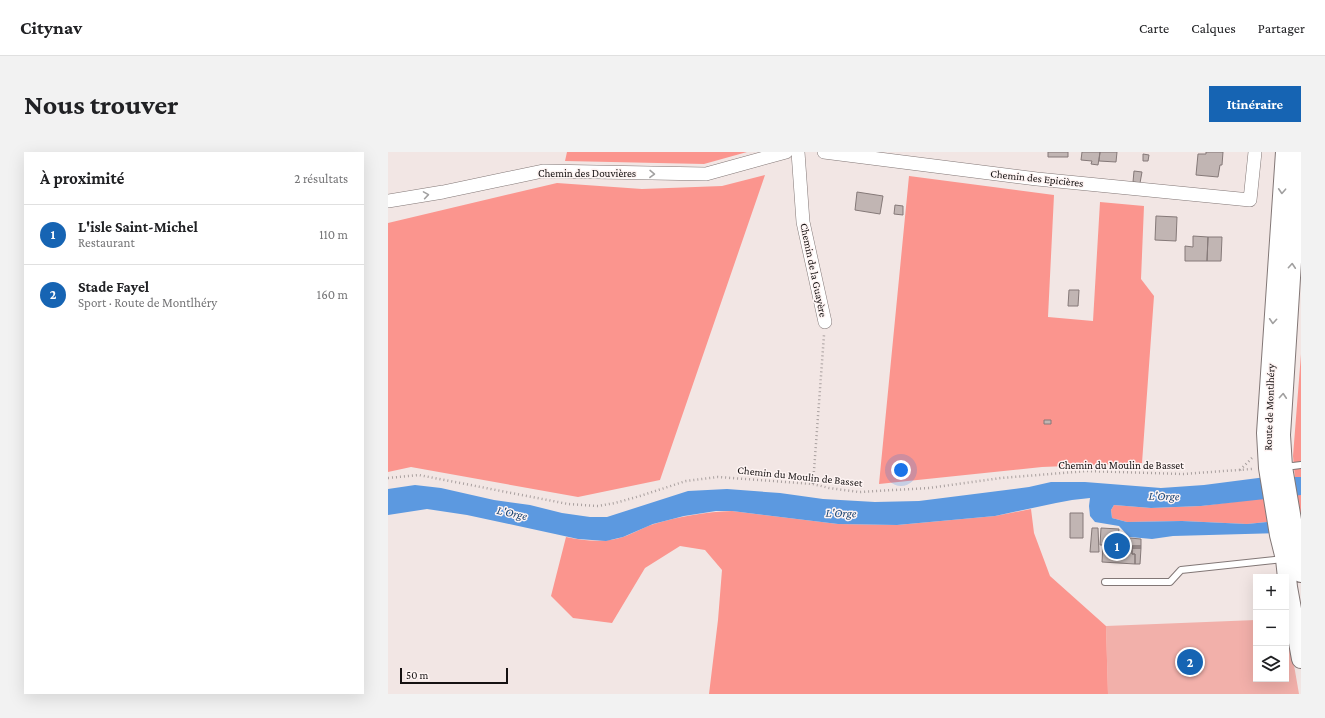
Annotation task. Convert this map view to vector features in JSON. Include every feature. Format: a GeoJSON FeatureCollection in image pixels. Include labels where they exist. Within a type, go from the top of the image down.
{"type":"FeatureCollection","features":[{"type":"Feature","properties":{"kind":"main road","name":"Route de Montlhéry"},"geometry":{"type":"LineString","coordinates":[[1278,466],[1266,433],[1285,152]]}},
{"type":"Feature","properties":{"kind":"main road","name":"Route de Montlhéry"},"geometry":{"type":"LineString","coordinates":[[1299,152],[1278,466],[1284,516],[1285,559],[1288,587],[1301,659]]}},
{"type":"Feature","properties":{"kind":"main road","name":"Route de Montlhéry"},"geometry":{"type":"LineString","coordinates":[[1284,516],[1301,573]]}},
{"type":"Feature","properties":{"kind":"street","name":"Chemin des Douvières"},"geometry":{"type":"LineString","coordinates":[[388,201],[443,192],[543,171],[706,174],[786,152]]}},
{"type":"Feature","properties":{"kind":"street","name":"Chemin de la Guayère"},"geometry":{"type":"LineString","coordinates":[[798,152],[803,222],[825,322]]}},
{"type":"Feature","properties":{"kind":"street","name":"Chemin des Epicières"},"geometry":{"type":"LineString","coordinates":[[824,152],[1037,179],[1250,200],[1255,152]]}},
{"type":"Feature","properties":{"kind":"lane"},"geometry":{"type":"LineString","coordinates":[[1278,466],[1301,465]]}},
{"type":"Feature","properties":{"kind":"lane"},"geometry":{"type":"LineString","coordinates":[[1105,582],[1170,582],[1181,570],[1285,559]]}},
{"type":"Feature","properties":{"kind":"path","name":"Chemin de la Guayère"},"geometry":{"type":"LineString","coordinates":[[813,484],[825,322]]}},
{"type":"Feature","properties":{"kind":"path","name":"Chemin du Moulin de Basset"},"geometry":{"type":"LineString","coordinates":[[388,478],[419,475],[568,504],[598,506],[615,503],[686,481],[702,478],[732,477],[813,484],[859,492],[929,488],[1001,478],[1080,472],[1183,474],[1240,470]]}},
{"type":"Feature","properties":{"kind":"shaded area"},"geometry":{"type":"Polygon","coordinates":[[[567,152],[747,152],[704,164],[565,161],[567,152]]]}},
{"type":"Feature","properties":{"kind":"shaded area"},"geometry":{"type":"Polygon","coordinates":[[[765,175],[660,480],[578,497],[411,467],[388,472],[388,223],[557,183],[642,189],[722,186],[765,175]]]}},
{"type":"Feature","properties":{"kind":"shaded area"},"geometry":{"type":"Polygon","coordinates":[[[909,176],[1054,195],[1048,317],[1093,321],[1100,202],[1144,206],[1141,279],[1154,296],[1142,463],[1042,467],[879,484],[909,176]]]}},
{"type":"Feature","properties":{"kind":"shaded area"},"geometry":{"type":"Polygon","coordinates":[[[1301,354],[1301,546],[1293,456],[1301,354]]]}},
{"type":"Feature","properties":{"kind":"shaded area"},"geometry":{"type":"Polygon","coordinates":[[[1272,497],[1276,521],[1247,524],[1182,521],[1127,522],[1112,518],[1111,510],[1114,505],[1151,508],[1201,506],[1272,497]]]}},
{"type":"Feature","properties":{"kind":"shaded area"},"geometry":{"type":"Polygon","coordinates":[[[1031,509],[1034,533],[1050,576],[1106,626],[1108,694],[709,694],[718,620],[722,570],[705,550],[680,546],[645,568],[612,623],[573,618],[551,596],[566,537],[580,540],[602,541],[616,539],[664,521],[703,513],[732,511],[838,524],[897,525],[995,516],[1031,509]]]}},
{"type":"Feature","properties":{"kind":"shaded area"},"geometry":{"type":"Polygon","coordinates":[[[1253,620],[1253,682],[1289,682],[1289,636],[1299,694],[1108,694],[1106,626],[1253,620]]]}},
{"type":"Feature","properties":{"kind":"water","name":"L'Orge"},"geometry":{"type":"Polygon","coordinates":[[[1266,477],[1301,477],[1301,495],[1201,506],[1151,508],[1114,505],[1111,510],[1112,518],[1127,522],[1182,521],[1247,524],[1276,521],[1301,516],[1301,527],[1277,533],[1173,536],[1152,539],[1129,537],[1119,526],[1095,522],[1090,516],[1090,498],[1056,503],[995,516],[897,525],[838,524],[732,511],[716,511],[684,516],[653,524],[623,537],[606,541],[578,539],[467,515],[427,509],[388,515],[388,489],[415,485],[441,488],[494,500],[530,505],[562,513],[590,517],[607,517],[688,491],[727,489],[780,493],[823,499],[875,502],[919,501],[1029,487],[1051,482],[1085,482],[1161,488],[1204,485],[1266,477]]]}},
{"type":"Feature","properties":{"kind":"building"},"geometry":{"type":"Polygon","coordinates":[[[1048,152],[1068,152],[1068,157],[1048,157],[1048,152]]]}},
{"type":"Feature","properties":{"kind":"building"},"geometry":{"type":"Polygon","coordinates":[[[1082,152],[1100,152],[1098,165],[1091,164],[1092,161],[1081,160],[1082,152]]]}},
{"type":"Feature","properties":{"kind":"building"},"geometry":{"type":"Polygon","coordinates":[[[1100,152],[1117,152],[1116,162],[1099,161],[1100,152]]]}},
{"type":"Feature","properties":{"kind":"building"},"geometry":{"type":"Polygon","coordinates":[[[1206,152],[1223,152],[1222,165],[1220,165],[1218,177],[1196,175],[1198,154],[1206,154],[1206,152]]]}},
{"type":"Feature","properties":{"kind":"building"},"geometry":{"type":"Polygon","coordinates":[[[1143,154],[1149,155],[1148,161],[1143,161],[1143,154]]]}},
{"type":"Feature","properties":{"kind":"building"},"geometry":{"type":"Polygon","coordinates":[[[1134,171],[1142,172],[1140,183],[1133,182],[1134,171]]]}},
{"type":"Feature","properties":{"kind":"building"},"geometry":{"type":"Polygon","coordinates":[[[857,192],[883,196],[880,214],[855,210],[857,192]]]}},
{"type":"Feature","properties":{"kind":"building"},"geometry":{"type":"Polygon","coordinates":[[[895,205],[903,206],[903,215],[894,214],[895,205]]]}},
{"type":"Feature","properties":{"kind":"building"},"geometry":{"type":"Polygon","coordinates":[[[1156,216],[1177,217],[1176,241],[1155,240],[1156,216]]]}},
{"type":"Feature","properties":{"kind":"building"},"geometry":{"type":"Polygon","coordinates":[[[1193,236],[1208,237],[1207,261],[1185,261],[1185,246],[1193,247],[1193,236]]]}},
{"type":"Feature","properties":{"kind":"building"},"geometry":{"type":"Polygon","coordinates":[[[1208,237],[1222,237],[1221,261],[1207,261],[1208,237]]]}},
{"type":"Feature","properties":{"kind":"building"},"geometry":{"type":"Polygon","coordinates":[[[1069,290],[1079,290],[1078,306],[1068,306],[1069,290]]]}},
{"type":"Feature","properties":{"kind":"building"},"geometry":{"type":"Polygon","coordinates":[[[1044,420],[1051,420],[1051,424],[1044,424],[1044,420]]]}},
{"type":"Feature","properties":{"kind":"building"},"geometry":{"type":"Polygon","coordinates":[[[1070,513],[1083,513],[1083,538],[1070,538],[1070,513]]]}},
{"type":"Feature","properties":{"kind":"building"},"geometry":{"type":"Polygon","coordinates":[[[1092,528],[1098,528],[1099,552],[1090,552],[1092,528]]]}},
{"type":"Feature","properties":{"kind":"building"},"geometry":{"type":"Polygon","coordinates":[[[1101,528],[1119,529],[1118,537],[1141,539],[1141,546],[1132,546],[1132,554],[1135,554],[1135,564],[1102,562],[1103,545],[1100,545],[1101,528]]]}},
{"type":"Feature","properties":{"kind":"building"},"geometry":{"type":"Polygon","coordinates":[[[1132,546],[1141,546],[1141,548],[1132,548],[1132,546]]]}},
{"type":"Feature","properties":{"kind":"building"},"geometry":{"type":"Polygon","coordinates":[[[1132,548],[1141,548],[1140,564],[1135,564],[1135,554],[1132,554],[1132,548]]]}},
{"type":"Feature","properties":{"kind":"place","name":"L'isle Saint-Michel"},"geometry":{"type":"Point","coordinates":[1117,546]}},
{"type":"Feature","properties":{"kind":"place","name":"Stade Fayel"},"geometry":{"type":"Point","coordinates":[1190,662]}}]}
